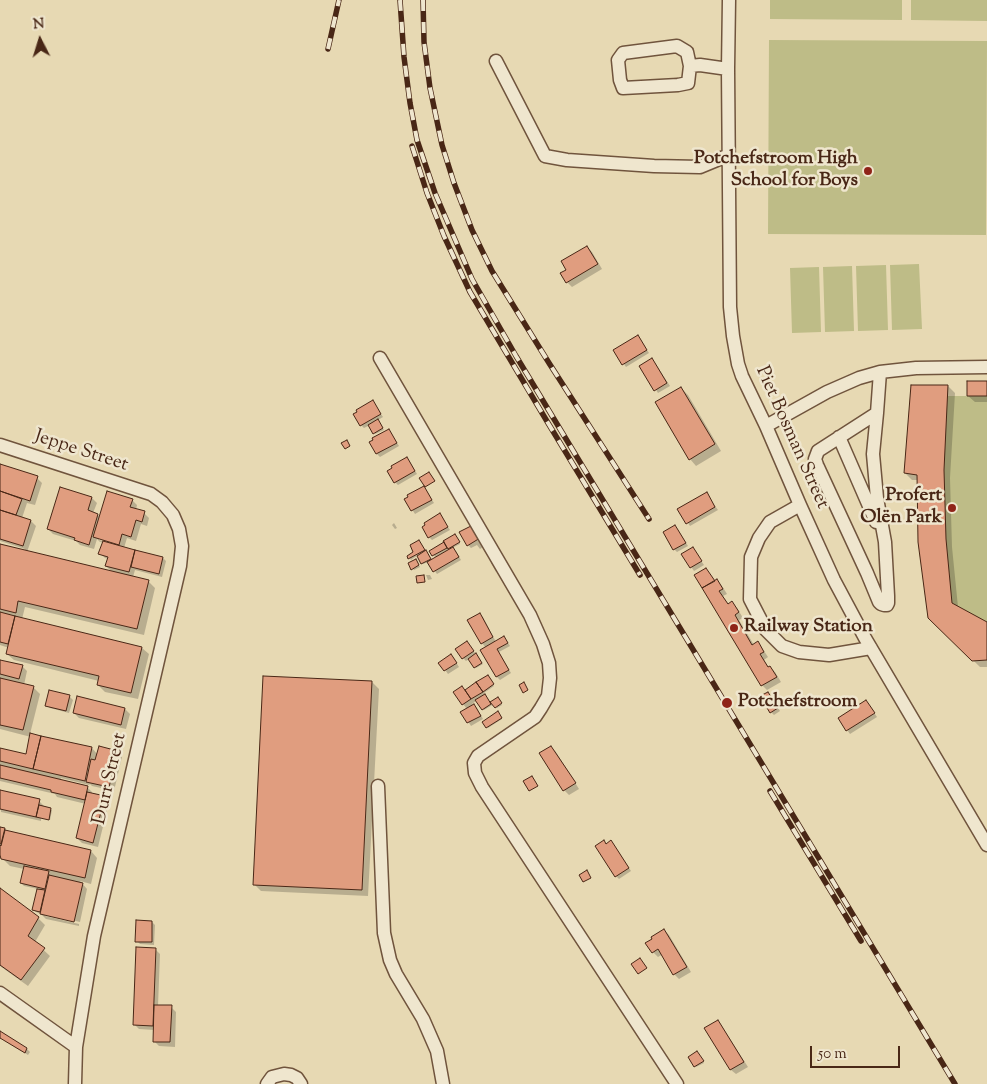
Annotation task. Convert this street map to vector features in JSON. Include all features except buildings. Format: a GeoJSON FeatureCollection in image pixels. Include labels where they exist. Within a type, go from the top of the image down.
{"type":"FeatureCollection","features":[{"type":"Feature","properties":{"kind":"street","name":"Piet Bosman Street"},"geometry":{"type":"LineString","coordinates":[[729,0],[730,307],[738,364],[834,580],[871,648],[987,845]]}},
{"type":"Feature","properties":{"kind":"street"},"geometry":{"type":"LineString","coordinates":[[677,46],[687,52],[690,66],[688,83],[678,86],[624,88],[620,80],[618,60],[623,53],[677,46]]}},
{"type":"Feature","properties":{"kind":"street"},"geometry":{"type":"LineString","coordinates":[[496,61],[545,156],[567,160],[700,167],[729,155]]}},
{"type":"Feature","properties":{"kind":"street"},"geometry":{"type":"LineString","coordinates":[[690,66],[700,65],[728,69]]}},
{"type":"Feature","properties":{"kind":"street"},"geometry":{"type":"LineString","coordinates":[[380,358],[530,615],[549,663],[548,696],[535,717],[478,756],[474,763],[475,772],[482,787],[678,1084]]}},
{"type":"Feature","properties":{"kind":"street"},"geometry":{"type":"LineString","coordinates":[[766,426],[827,392],[859,378],[880,372],[916,368],[987,367]]}},
{"type":"Feature","properties":{"kind":"street"},"geometry":{"type":"LineString","coordinates":[[877,413],[818,451],[815,459],[880,602],[884,606],[888,603],[888,596],[884,542],[873,454],[877,413],[880,372]]}},
{"type":"Feature","properties":{"kind":"street"},"geometry":{"type":"LineString","coordinates":[[839,438],[884,542]]}},
{"type":"Feature","properties":{"kind":"street","name":"Jeppe Street"},"geometry":{"type":"LineString","coordinates":[[0,445],[151,494]]}},
{"type":"Feature","properties":{"kind":"street","name":"Durr Street"},"geometry":{"type":"LineString","coordinates":[[75,1084],[76,1047],[94,936],[180,566],[182,546],[179,529],[173,515],[162,502],[151,494]]}},
{"type":"Feature","properties":{"kind":"street"},"geometry":{"type":"LineString","coordinates":[[800,505],[770,522],[759,538],[751,557],[750,599],[766,630],[782,646],[799,652],[829,655],[871,648]]}},
{"type":"Feature","properties":{"kind":"street"},"geometry":{"type":"LineString","coordinates":[[378,786],[384,933],[390,960],[396,974],[423,1020],[437,1051],[443,1084]]}},
{"type":"Feature","properties":{"kind":"street"},"geometry":{"type":"LineString","coordinates":[[0,993],[76,1047]]}},
{"type":"Feature","properties":{"kind":"street"},"geometry":{"type":"LineString","coordinates":[[267,1084],[272,1077],[291,1074],[301,1084]]}},
{"type":"Feature","properties":{"kind":"shaded area"},"geometry":{"type":"Polygon","coordinates":[[[770,0],[902,0],[902,20],[770,19],[770,0]]]}},
{"type":"Feature","properties":{"kind":"shaded area"},"geometry":{"type":"Polygon","coordinates":[[[911,0],[987,0],[987,21],[911,20],[911,0]]]}},
{"type":"Feature","properties":{"kind":"shaded area"},"geometry":{"type":"Polygon","coordinates":[[[769,40],[987,41],[986,235],[768,234],[769,40]]]}},
{"type":"Feature","properties":{"kind":"shaded area"},"geometry":{"type":"Polygon","coordinates":[[[919,264],[922,329],[892,330],[890,265],[919,264]]]}},
{"type":"Feature","properties":{"kind":"shaded area"},"geometry":{"type":"Polygon","coordinates":[[[886,265],[888,330],[858,331],[856,266],[886,265]]]}},
{"type":"Feature","properties":{"kind":"shaded area"},"geometry":{"type":"Polygon","coordinates":[[[852,266],[854,331],[825,332],[823,267],[852,266]]]}},
{"type":"Feature","properties":{"kind":"shaded area"},"geometry":{"type":"Polygon","coordinates":[[[819,267],[821,332],[792,333],[790,268],[819,267]]]}},
{"type":"Feature","properties":{"kind":"shaded area","name":"Profert Olën Park"},"geometry":{"type":"Polygon","coordinates":[[[967,381],[987,381],[987,660],[972,661],[928,618],[918,542],[917,475],[904,473],[911,385],[948,385],[948,396],[967,396],[967,381]]]}},
{"type":"Feature","properties":{"kind":"railway"},"geometry":{"type":"LineString","coordinates":[[328,49],[339,0]]}},
{"type":"Feature","properties":{"kind":"railway"},"geometry":{"type":"LineString","coordinates":[[400,0],[404,57],[417,140],[435,193],[472,279],[516,356],[955,1084]]}},
{"type":"Feature","properties":{"kind":"railway"},"geometry":{"type":"LineString","coordinates":[[423,0],[424,42],[430,88],[442,145],[472,230],[492,271],[649,519]]}},
{"type":"Feature","properties":{"kind":"railway"},"geometry":{"type":"LineString","coordinates":[[412,146],[427,193],[444,236],[470,292],[640,575]]}},
{"type":"Feature","properties":{"kind":"railway"},"geometry":{"type":"LineString","coordinates":[[770,791],[861,941]]}},
{"type":"Feature","properties":{"kind":"place","name":"Potchefstroom High School for Boys"},"geometry":{"type":"Point","coordinates":[868,171]}},
{"type":"Feature","properties":{"kind":"place","name":"Profert Olën Park"},"geometry":{"type":"Point","coordinates":[952,508]}},
{"type":"Feature","properties":{"kind":"place","name":"Railway Station"},"geometry":{"type":"Point","coordinates":[734,628]}},
{"type":"Feature","properties":{"kind":"place","name":"Potchefstroom"},"geometry":{"type":"Point","coordinates":[727,703]}}]}
